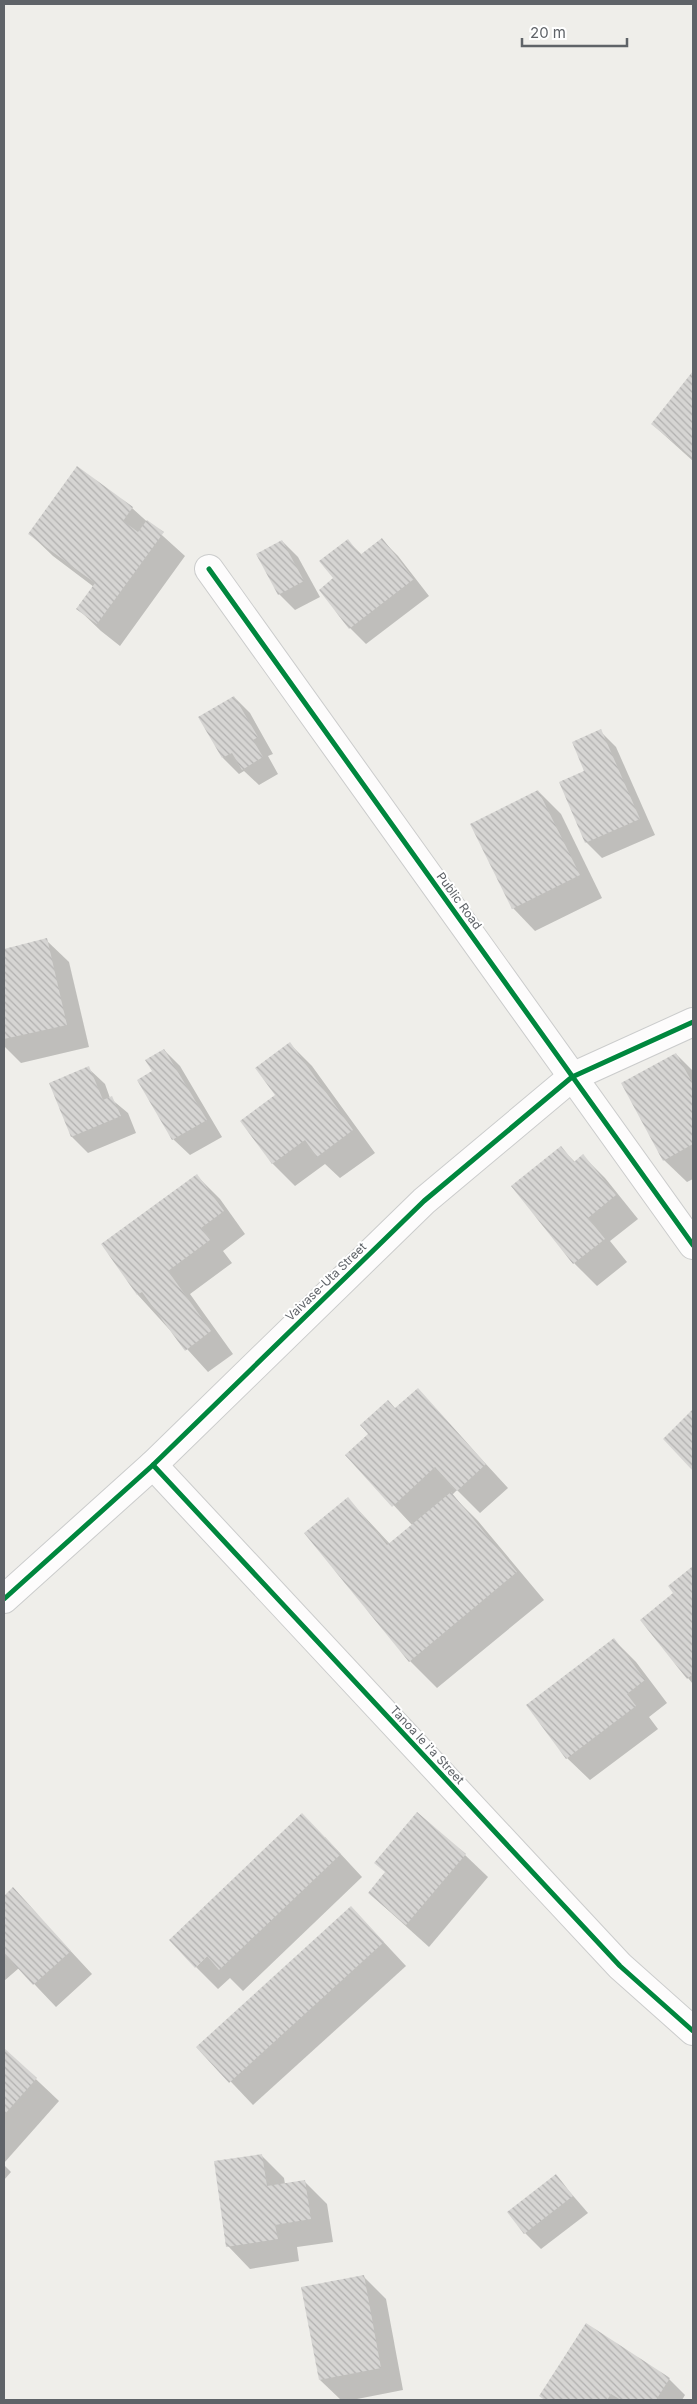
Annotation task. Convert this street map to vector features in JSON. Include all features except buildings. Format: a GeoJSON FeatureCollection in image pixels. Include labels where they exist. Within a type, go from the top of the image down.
{"type":"FeatureCollection","features":[{"type":"Feature","properties":{"kind":"street","name":"Public Road"},"geometry":{"type":"LineString","coordinates":[[209,569],[693,1245]]}},
{"type":"Feature","properties":{"kind":"street","name":"Vaivase-Uta Street"},"geometry":{"type":"LineString","coordinates":[[4,1599],[153,1465],[424,1202],[572,1077],[693,1022]]}},
{"type":"Feature","properties":{"kind":"street","name":"Tanoa le i'a Street"},"geometry":{"type":"LineString","coordinates":[[153,1465],[620,1966],[693,2031]]}},
{"type":"Feature","properties":{"kind":"cycle path"},"geometry":{"type":"LineString","coordinates":[[209,569],[693,1245]]}},
{"type":"Feature","properties":{"kind":"cycle path"},"geometry":{"type":"LineString","coordinates":[[4,1599],[153,1465],[424,1201],[572,1077],[693,1022]]}},
{"type":"Feature","properties":{"kind":"cycle path"},"geometry":{"type":"LineString","coordinates":[[153,1465],[620,1966],[693,2031]]}}]}
